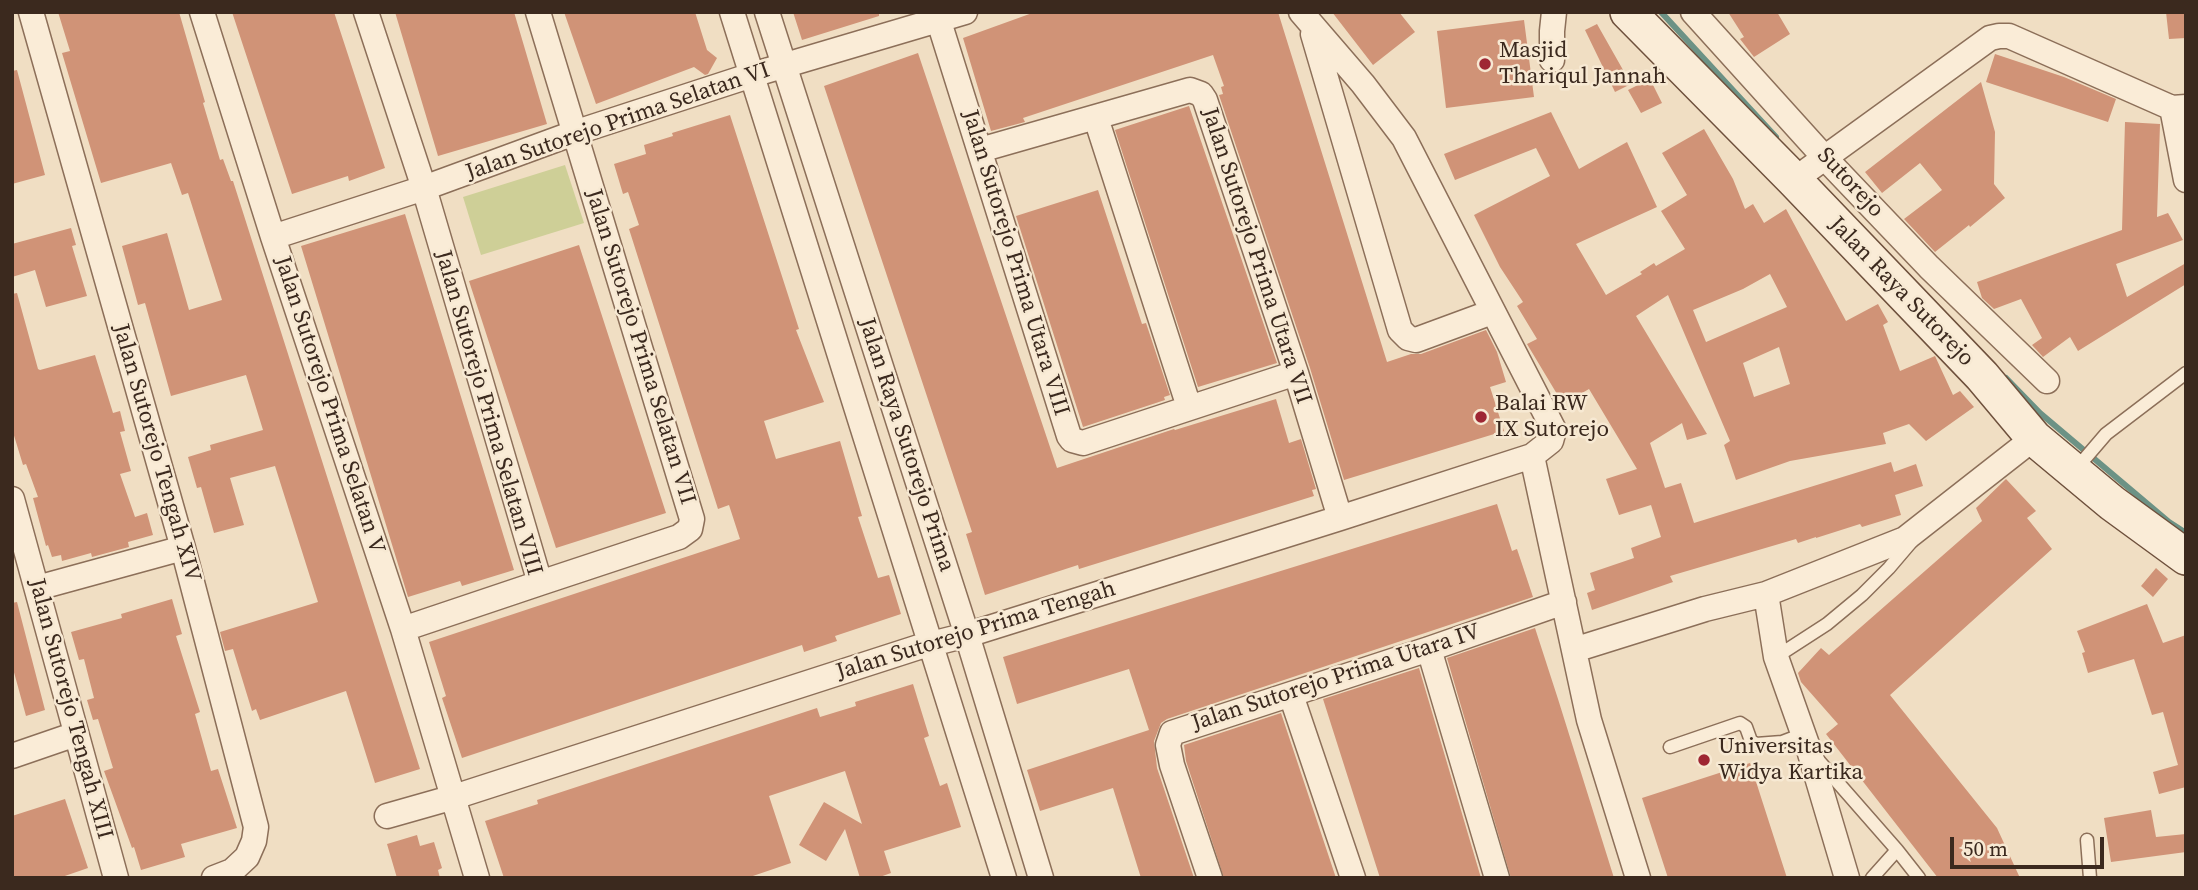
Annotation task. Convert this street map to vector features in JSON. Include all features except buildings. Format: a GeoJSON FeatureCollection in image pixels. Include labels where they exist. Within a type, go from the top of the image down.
{"type":"FeatureCollection","features":[{"type":"Feature","properties":{"kind":"main road","name":"Jalan Raya Sutorejo"},"geometry":{"type":"LineString","coordinates":[[1628,12],[1810,168],[1997,363],[2034,438],[2077,467],[2112,503],[2186,557]]}},
{"type":"Feature","properties":{"kind":"street","name":"Jalan Sutorejo Tengah XIV"},"geometry":{"type":"LineString","coordinates":[[31,12],[183,548],[256,827],[254,841],[247,857],[232,871],[214,878]]}},
{"type":"Feature","properties":{"kind":"street","name":"Jalan Sutorejo Prima Selatan V"},"geometry":{"type":"LineString","coordinates":[[202,12],[273,237],[403,629],[477,878]]}},
{"type":"Feature","properties":{"kind":"street","name":"Jalan Sutorejo Prima Selatan VIII"},"geometry":{"type":"LineString","coordinates":[[366,12],[424,188],[540,583],[403,629]]}},
{"type":"Feature","properties":{"kind":"street"},"geometry":{"type":"LineString","coordinates":[[538,12],[574,133]]}},
{"type":"Feature","properties":{"kind":"street","name":"Jalan Raya Sutorejo Prima"},"geometry":{"type":"LineString","coordinates":[[732,12],[1004,878]]}},
{"type":"Feature","properties":{"kind":"street","name":"Jalan Raya Sutorejo Prima"},"geometry":{"type":"LineString","coordinates":[[767,12],[967,635],[1041,878]]}},
{"type":"Feature","properties":{"kind":"street","name":"Jalan Sutorejo Prima Selatan VI"},"geometry":{"type":"LineString","coordinates":[[273,237],[752,75],[937,16],[965,12]]}},
{"type":"Feature","properties":{"kind":"street"},"geometry":{"type":"LineString","coordinates":[[1552,60],[1555,12]]}},
{"type":"Feature","properties":{"kind":"street","name":"Sutorejo"},"geometry":{"type":"LineString","coordinates":[[1693,12],[1810,168]]}},
{"type":"Feature","properties":{"kind":"street","name":"Jalan Sutorejo Prima Utara VIII"},"geometry":{"type":"LineString","coordinates":[[937,16],[1069,436],[1075,442],[1083,443],[1296,373]]}},
{"type":"Feature","properties":{"kind":"street"},"geometry":{"type":"LineString","coordinates":[[1306,18],[1400,330],[1408,338],[1416,340],[1492,312]]}},
{"type":"Feature","properties":{"kind":"street"},"geometry":{"type":"LineString","coordinates":[[1306,18],[1400,131],[1554,430],[1551,441],[1532,456],[1589,720],[1638,878]]}},
{"type":"Feature","properties":{"kind":"street"},"geometry":{"type":"LineString","coordinates":[[1810,168],[1990,38],[2009,36],[2179,107],[2186,180]]}},
{"type":"Feature","properties":{"kind":"street","name":"Jalan Sutorejo Prima Utara VII"},"geometry":{"type":"LineString","coordinates":[[981,150],[1190,90],[1202,96],[1296,373],[1340,518]]}},
{"type":"Feature","properties":{"kind":"street"},"geometry":{"type":"LineString","coordinates":[[1097,118],[1189,407]]}},
{"type":"Feature","properties":{"kind":"street","name":"Jalan Sutorejo Prima Selatan VII"},"geometry":{"type":"LineString","coordinates":[[540,583],[679,537],[690,529],[692,519],[574,133]]}},
{"type":"Feature","properties":{"kind":"street"},"geometry":{"type":"LineString","coordinates":[[1997,363],[2047,382]]}},
{"type":"Feature","properties":{"kind":"street"},"geometry":{"type":"LineString","coordinates":[[1574,650],[1705,609],[1766,594],[1894,545],[1926,524],[2034,438]]}},
{"type":"Feature","properties":{"kind":"street","name":"Jalan Sutorejo Prima Tengah"},"geometry":{"type":"LineString","coordinates":[[387,816],[1532,456]]}},
{"type":"Feature","properties":{"kind":"street","name":"Jalan Sutorejo Tengah XIII"},"geometry":{"type":"LineString","coordinates":[[12,499],[116,878]]}},
{"type":"Feature","properties":{"kind":"street"},"geometry":{"type":"LineString","coordinates":[[37,588],[183,548]]}},
{"type":"Feature","properties":{"kind":"street"},"geometry":{"type":"LineString","coordinates":[[1766,594],[1776,657],[1806,742],[1847,878]]}},
{"type":"Feature","properties":{"kind":"street","name":"Jalan Sutorejo Prima Utara IV"},"geometry":{"type":"LineString","coordinates":[[1210,878],[1172,765],[1168,745],[1170,737],[1176,731],[1291,695],[1564,602]]}},
{"type":"Feature","properties":{"kind":"street"},"geometry":{"type":"LineString","coordinates":[[1429,649],[1497,878]]}},
{"type":"Feature","properties":{"kind":"street"},"geometry":{"type":"LineString","coordinates":[[1291,695],[1353,878]]}},
{"type":"Feature","properties":{"kind":"street"},"geometry":{"type":"LineString","coordinates":[[12,756],[76,734]]}},
{"type":"Feature","properties":{"kind":"lane"},"geometry":{"type":"LineString","coordinates":[[2077,467],[2106,434],[2186,373]]}},
{"type":"Feature","properties":{"kind":"lane"},"geometry":{"type":"LineString","coordinates":[[1776,657],[1827,624],[1862,595],[1926,524]]}},
{"type":"Feature","properties":{"kind":"lane"},"geometry":{"type":"LineString","coordinates":[[1670,747],[1740,723],[1746,727],[1751,741],[1756,744],[1806,742],[1919,878]]}},
{"type":"Feature","properties":{"kind":"lane"},"geometry":{"type":"LineString","coordinates":[[2087,841],[2090,878]]}},
{"type":"Feature","properties":{"kind":"lane"},"geometry":{"type":"LineString","coordinates":[[1872,878],[1897,850]]}},
{"type":"Feature","properties":{"kind":"green space"},"geometry":{"type":"Polygon","coordinates":[[[565,165],[584,223],[481,255],[463,197],[565,165]]]}},
{"type":"Feature","properties":{"kind":"waterway"},"geometry":{"type":"LineString","coordinates":[[1661,12],[1776,137]]}},
{"type":"Feature","properties":{"kind":"waterway"},"geometry":{"type":"LineString","coordinates":[[2006,378],[2040,413],[2169,522],[2186,533]]}},
{"type":"Feature","properties":{"kind":"place","name":"Masjid Thariqul Jannah"},"geometry":{"type":"Point","coordinates":[1485,64]}},
{"type":"Feature","properties":{"kind":"place","name":"Balai RW IX Sutorejo"},"geometry":{"type":"Point","coordinates":[1481,417]}},
{"type":"Feature","properties":{"kind":"place","name":"Universitas Widya Kartika"},"geometry":{"type":"Point","coordinates":[1704,760]}}]}
